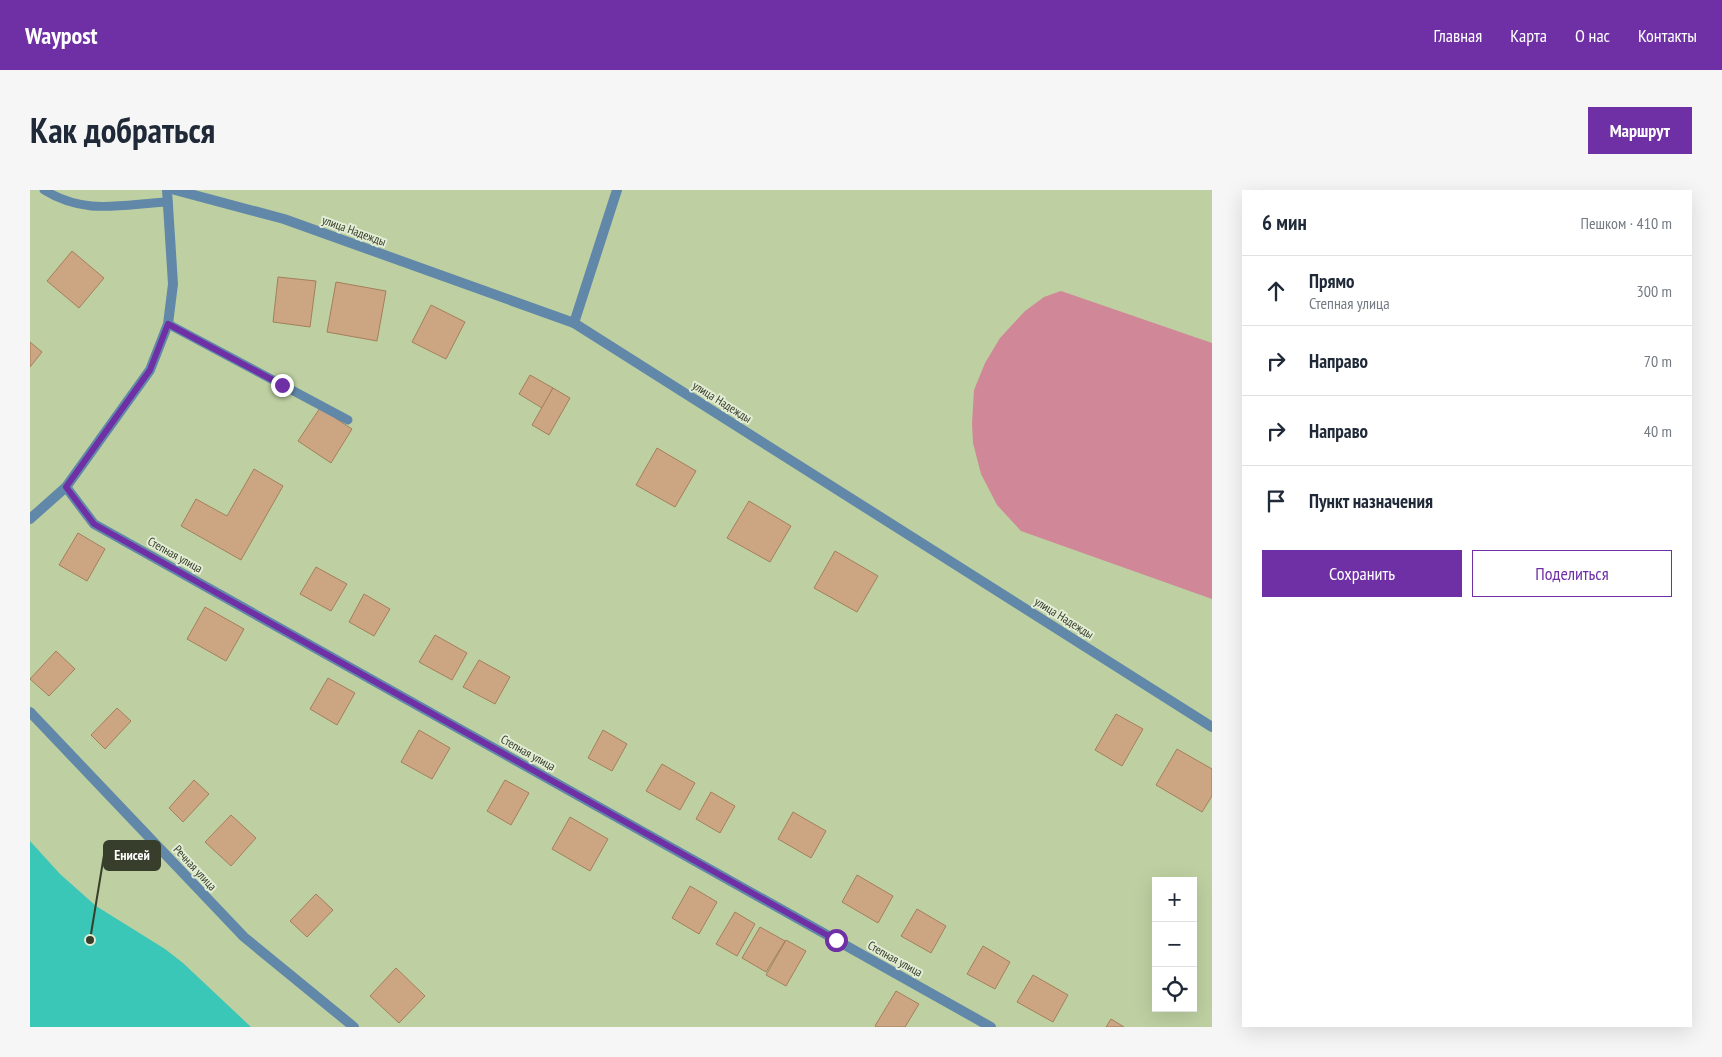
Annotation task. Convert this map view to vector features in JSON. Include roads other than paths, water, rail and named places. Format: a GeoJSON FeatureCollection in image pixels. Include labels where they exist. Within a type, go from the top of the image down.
{"type":"FeatureCollection","features":[{"type":"Feature","properties":{"kind":"street"},"geometry":{"type":"LineString","coordinates":[[30,519],[66,487],[150,370],[168,324],[173,284],[167,190]]}},
{"type":"Feature","properties":{"kind":"street","name":"улица Надежды"},"geometry":{"type":"LineString","coordinates":[[175,190],[284,219],[574,323],[1212,727]]}},
{"type":"Feature","properties":{"kind":"street"},"geometry":{"type":"LineString","coordinates":[[574,323],[617,190]]}},
{"type":"Feature","properties":{"kind":"street","name":"Степная улица"},"geometry":{"type":"LineString","coordinates":[[66,487],[94,524],[991,1027]]}},
{"type":"Feature","properties":{"kind":"street","name":"Речная улица"},"geometry":{"type":"LineString","coordinates":[[30,712],[244,937],[354,1027]]}},
{"type":"Feature","properties":{"kind":"lane"},"geometry":{"type":"LineString","coordinates":[[44,190],[82,206],[118,207],[168,202]]}},
{"type":"Feature","properties":{"kind":"lane"},"geometry":{"type":"LineString","coordinates":[[168,324],[348,420]]}},
{"type":"Feature","properties":{"kind":"water"},"geometry":{"type":"Polygon","coordinates":[[[30,841],[60,874],[96,906],[165,949],[183,963],[251,1027],[30,1027],[30,841]]]}},
{"type":"Feature","properties":{"kind":"place","name":"Енисей"},"geometry":{"type":"Point","coordinates":[90,940]}}]}
